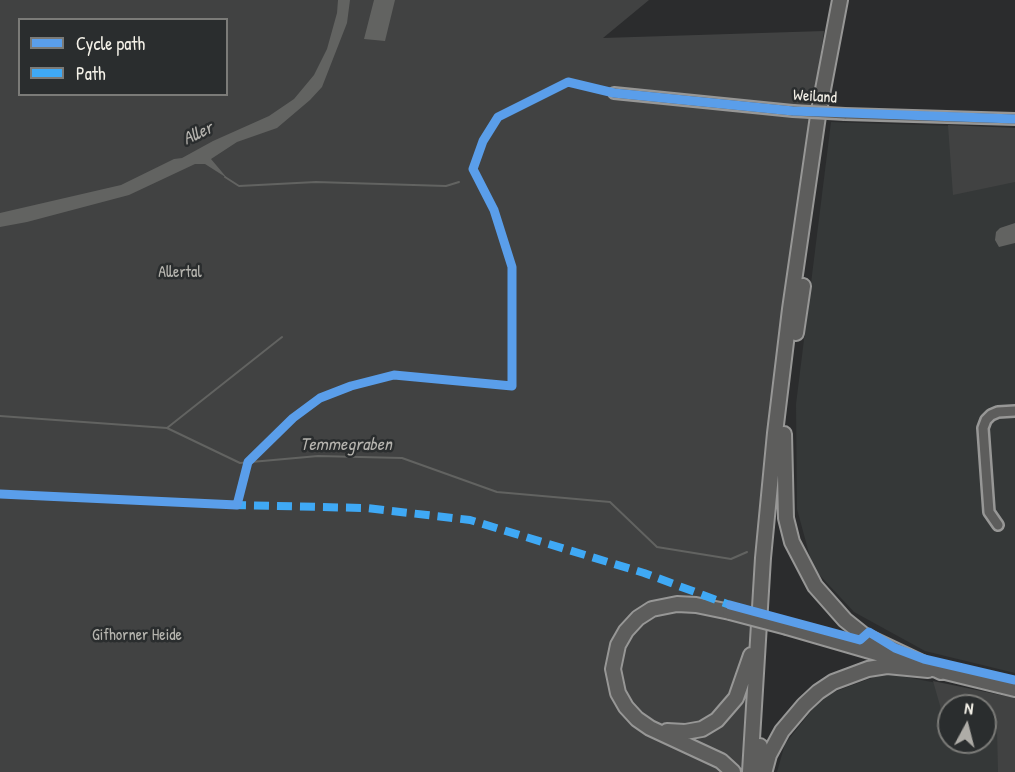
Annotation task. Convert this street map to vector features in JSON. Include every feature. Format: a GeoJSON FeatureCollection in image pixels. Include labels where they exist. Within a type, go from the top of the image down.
{"type":"FeatureCollection","features":[{"type":"Feature","properties":{"kind":"highway"},"geometry":{"type":"LineString","coordinates":[[750,772],[765,526],[790,309],[818,116],[840,0]]}},
{"type":"Feature","properties":{"kind":"highway"},"geometry":{"type":"LineString","coordinates":[[762,772],[762,696],[774,527],[784,434],[799,309],[827,117],[849,0]]}},
{"type":"Feature","properties":{"kind":"highway"},"geometry":{"type":"LineString","coordinates":[[784,434],[786,518],[792,542],[815,586],[840,614],[865,636],[941,672]]}},
{"type":"Feature","properties":{"kind":"highway"},"geometry":{"type":"LineString","coordinates":[[733,772],[710,755],[650,728],[631,713],[621,700],[615,685],[616,653],[626,631],[645,613],[669,604],[696,605],[787,627],[941,672],[1015,689]]}},
{"type":"Feature","properties":{"kind":"highway"},"geometry":{"type":"LineString","coordinates":[[650,728],[686,732],[702,729],[717,720],[736,698],[757,637]]}},
{"type":"Feature","properties":{"kind":"highway"},"geometry":{"type":"LineString","coordinates":[[762,772],[782,730],[804,705],[833,682],[868,669],[887,666],[941,672]]}},
{"type":"Feature","properties":{"kind":"street","name":"Weiland"},"geometry":{"type":"LineString","coordinates":[[614,93],[793,111],[1015,119]]}},
{"type":"Feature","properties":{"kind":"street"},"geometry":{"type":"LineString","coordinates":[[998,525],[989,512],[983,428],[991,415],[998,412],[1015,411]]}},
{"type":"Feature","properties":{"kind":"shaded area"},"geometry":{"type":"Polygon","coordinates":[[[338,0],[350,0],[347,23],[322,87],[277,128],[237,142],[211,159],[227,178],[205,164],[195,164],[129,195],[0,227],[0,213],[121,185],[269,116],[294,99],[314,75],[327,49],[337,13],[338,0]]]}},
{"type":"Feature","properties":{"kind":"shaded area"},"geometry":{"type":"Polygon","coordinates":[[[374,0],[395,0],[385,41],[364,39],[374,0]]]}},
{"type":"Feature","properties":{"kind":"shaded area"},"geometry":{"type":"Polygon","coordinates":[[[831,122],[1015,128],[1015,673],[925,651],[854,612],[813,568],[797,509],[796,404],[831,122]]]}},
{"type":"Feature","properties":{"kind":"shaded area"},"geometry":{"type":"Polygon","coordinates":[[[1015,223],[1015,243],[999,247],[995,240],[996,232],[1000,228],[1015,223]]]}},
{"type":"Feature","properties":{"kind":"shaded area"},"geometry":{"type":"Polygon","coordinates":[[[885,673],[994,694],[937,694],[937,754],[997,754],[997,695],[1015,698],[1015,772],[777,772],[785,744],[823,696],[885,673]]]}},
{"type":"Feature","properties":{"kind":"green space"},"geometry":{"type":"Polygon","coordinates":[[[0,0],[649,0],[603,38],[824,31],[762,478],[752,772],[0,772],[0,0]]]}},
{"type":"Feature","properties":{"kind":"green space"},"geometry":{"type":"Polygon","coordinates":[[[948,125],[1015,128],[1015,182],[953,195],[948,125]]]}},
{"type":"Feature","properties":{"kind":"green space"},"geometry":{"type":"Polygon","coordinates":[[[933,681],[996,694],[937,694],[933,681]]]}},
{"type":"Feature","properties":{"kind":"green space"},"geometry":{"type":"Polygon","coordinates":[[[997,694],[1015,698],[1015,772],[998,772],[997,694]]]}},
{"type":"Feature","properties":{"kind":"waterway"},"geometry":{"type":"LineString","coordinates":[[225,177],[239,186],[316,182],[446,186],[459,182]]}},
{"type":"Feature","properties":{"kind":"waterway"},"geometry":{"type":"LineString","coordinates":[[167,428],[282,337]]}},
{"type":"Feature","properties":{"kind":"waterway","name":"Temmegraben"},"geometry":{"type":"LineString","coordinates":[[0,416],[167,428],[240,463],[318,456],[402,458],[497,492],[610,502],[657,547],[731,559],[747,552]]}},
{"type":"Feature","properties":{"kind":"marked path"},"geometry":{"type":"LineString","coordinates":[[231,505],[366,508],[470,520],[644,573],[730,605]]}},
{"type":"Feature","properties":{"kind":"cycle path"},"geometry":{"type":"LineString","coordinates":[[0,494],[237,505],[248,462],[293,418],[320,398],[351,386],[394,375],[512,386],[512,267],[494,210],[473,169],[483,141],[498,117],[568,82],[614,93],[793,111],[1015,119]]}},
{"type":"Feature","properties":{"kind":"cycle path"},"geometry":{"type":"LineString","coordinates":[[730,605],[860,640],[869,632],[895,648],[924,659],[1015,680]]}},
{"type":"Feature","properties":{"kind":"water label","name":"Aller"},"geometry":{"type":"Point","coordinates":[198,134]}},
{"type":"Feature","properties":{"kind":"park label","name":"Allertal"},"geometry":{"type":"Point","coordinates":[180,273]}},
{"type":"Feature","properties":{"kind":"park label","name":"Gifhorner Heide"},"geometry":{"type":"Point","coordinates":[137,636]}}]}
